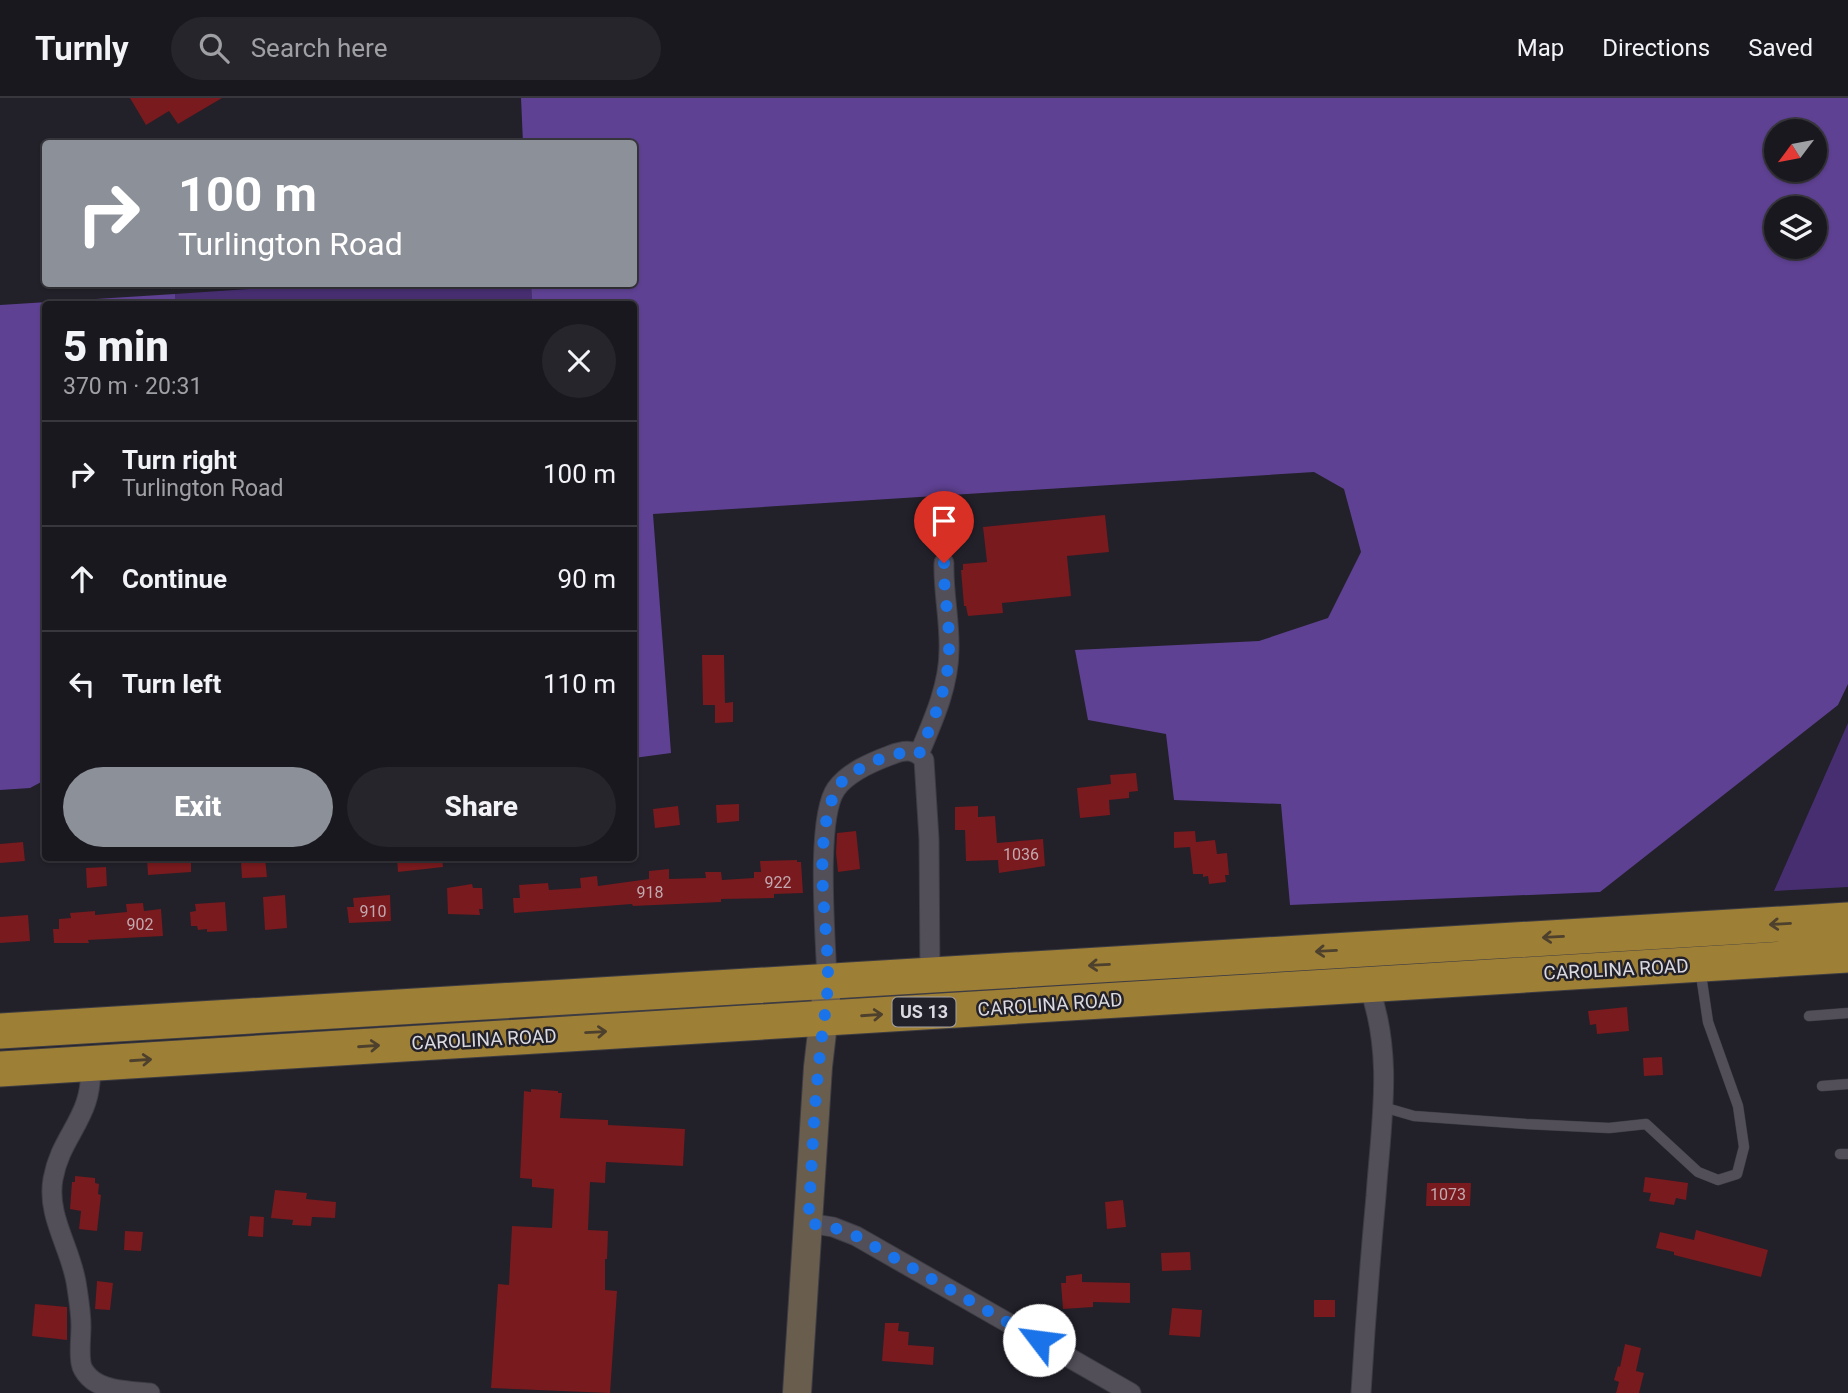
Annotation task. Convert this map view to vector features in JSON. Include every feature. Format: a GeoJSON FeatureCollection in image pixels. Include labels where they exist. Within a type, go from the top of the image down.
{"type":"FeatureCollection","features":[{"type":"Feature","properties":{"kind":"highway","name":"CAROLINA ROAD"},"geometry":{"type":"LineString","coordinates":[[0,1031],[1848,919]]}},
{"type":"Feature","properties":{"kind":"highway","name":"CAROLINA ROAD"},"geometry":{"type":"LineString","coordinates":[[0,1069],[1848,955]]}},
{"type":"Feature","properties":{"kind":"street"},"geometry":{"type":"LineString","coordinates":[[919,754],[944,686],[950,651],[943,590],[944,563]]}},
{"type":"Feature","properties":{"kind":"street"},"geometry":{"type":"LineString","coordinates":[[797,1393],[828,981],[823,847],[826,820],[835,789],[852,774],[898,752],[913,751],[924,760],[929,839],[930,975]]}},
{"type":"Feature","properties":{"kind":"street"},"geometry":{"type":"LineString","coordinates":[[1361,1393],[1383,1107],[1384,1051],[1376,1006],[1368,984]]}},
{"type":"Feature","properties":{"kind":"street"},"geometry":{"type":"LineString","coordinates":[[89,1063],[89,1099],[58,1160],[52,1196],[54,1215],[77,1284],[81,1365],[91,1380],[99,1385],[150,1393]]}},
{"type":"Feature","properties":{"kind":"street"},"geometry":{"type":"LineString","coordinates":[[808,1223],[832,1227],[856,1236],[1131,1393]]}},
{"type":"Feature","properties":{"kind":"lane"},"geometry":{"type":"LineString","coordinates":[[1383,1107],[1414,1116],[1527,1124],[1609,1128],[1646,1124],[1698,1171],[1718,1180],[1737,1174],[1744,1147],[1738,1107],[1708,1022],[1699,964]]}},
{"type":"Feature","properties":{"kind":"lane"},"geometry":{"type":"LineString","coordinates":[[1809,1016],[1848,1013]]}},
{"type":"Feature","properties":{"kind":"lane"},"geometry":{"type":"LineString","coordinates":[[1822,1086],[1848,1084]]}},
{"type":"Feature","properties":{"kind":"shaded area"},"geometry":{"type":"Polygon","coordinates":[[[521,98],[1848,98],[1848,684],[1838,705],[1600,892],[1290,905],[1281,804],[1174,800],[1166,734],[1088,720],[1075,650],[1259,641],[1328,618],[1361,552],[1344,489],[1314,472],[653,514],[671,753],[637,758],[637,301],[532,301],[531,287],[637,287],[637,140],[523,140],[521,98]]]}},
{"type":"Feature","properties":{"kind":"shaded area"},"geometry":{"type":"Polygon","coordinates":[[[276,287],[531,287],[532,301],[176,301],[175,294],[276,287]]]}},
{"type":"Feature","properties":{"kind":"shaded area"},"geometry":{"type":"Polygon","coordinates":[[[175,294],[176,301],[64,301],[175,294]]]}},
{"type":"Feature","properties":{"kind":"shaded area"},"geometry":{"type":"Polygon","coordinates":[[[42,302],[42,782],[30,788],[0,790],[0,305],[42,302]]]}},
{"type":"Feature","properties":{"kind":"shaded area"},"geometry":{"type":"Polygon","coordinates":[[[1848,723],[1848,887],[1774,891],[1848,723]]]}},
{"type":"Feature","properties":{"kind":"building"},"geometry":{"type":"Polygon","coordinates":[[[130,98],[222,98],[178,124],[169,111],[146,125],[130,98]]]}},
{"type":"Feature","properties":{"kind":"building"},"geometry":{"type":"Polygon","coordinates":[[[1105,515],[1109,552],[1067,556],[1071,596],[1002,603],[1003,613],[968,616],[964,606],[961,570],[963,564],[987,562],[983,527],[1105,515]]]}},
{"type":"Feature","properties":{"kind":"building"},"geometry":{"type":"Polygon","coordinates":[[[702,655],[724,655],[725,703],[733,702],[733,722],[715,723],[715,705],[703,705],[702,655]]]}},
{"type":"Feature","properties":{"kind":"building"},"geometry":{"type":"Polygon","coordinates":[[[1136,773],[1138,791],[1129,792],[1129,798],[1109,800],[1110,815],[1080,818],[1077,788],[1111,784],[1110,775],[1136,773]]]}},
{"type":"Feature","properties":{"kind":"building"},"geometry":{"type":"Polygon","coordinates":[[[739,804],[739,821],[717,823],[716,805],[739,804]]]}},
{"type":"Feature","properties":{"kind":"building"},"geometry":{"type":"Polygon","coordinates":[[[678,806],[680,825],[655,828],[653,809],[678,806]]]}},
{"type":"Feature","properties":{"kind":"building"},"geometry":{"type":"Polygon","coordinates":[[[978,806],[978,817],[995,816],[997,843],[1043,839],[1045,866],[999,873],[998,860],[966,861],[965,830],[955,830],[955,807],[978,806]]]}},
{"type":"Feature","properties":{"kind":"building"},"geometry":{"type":"Polygon","coordinates":[[[856,831],[860,869],[838,872],[837,833],[856,831]]]}},
{"type":"Feature","properties":{"kind":"building"},"geometry":{"type":"Polygon","coordinates":[[[1195,831],[1196,842],[1215,840],[1217,854],[1227,853],[1229,875],[1225,875],[1226,882],[1209,884],[1208,876],[1193,874],[1190,847],[1174,848],[1174,832],[1195,831]]]}},
{"type":"Feature","properties":{"kind":"building"},"geometry":{"type":"Polygon","coordinates":[[[23,842],[25,861],[0,863],[0,844],[23,842]]]}},
{"type":"Feature","properties":{"kind":"building"},"geometry":{"type":"Polygon","coordinates":[[[147,861],[191,861],[191,872],[148,875],[147,861]]]}},
{"type":"Feature","properties":{"kind":"building"},"geometry":{"type":"Polygon","coordinates":[[[241,861],[265,861],[267,877],[242,878],[241,861]]]}},
{"type":"Feature","properties":{"kind":"building"},"geometry":{"type":"Polygon","coordinates":[[[397,861],[442,861],[443,867],[398,872],[397,861]]]}},
{"type":"Feature","properties":{"kind":"building"},"geometry":{"type":"Polygon","coordinates":[[[760,861],[801,862],[803,893],[774,894],[774,898],[721,899],[721,902],[632,904],[514,913],[513,898],[520,898],[519,885],[548,883],[549,890],[581,888],[580,878],[597,876],[598,886],[649,879],[649,871],[669,869],[669,879],[706,878],[705,872],[721,872],[722,880],[754,878],[754,872],[761,872],[760,861]]]}},
{"type":"Feature","properties":{"kind":"building"},"geometry":{"type":"Polygon","coordinates":[[[106,867],[107,886],[87,888],[86,868],[106,867]]]}},
{"type":"Feature","properties":{"kind":"building"},"geometry":{"type":"Polygon","coordinates":[[[472,884],[473,888],[482,888],[483,909],[479,909],[480,915],[448,914],[447,888],[472,884]]]}},
{"type":"Feature","properties":{"kind":"building"},"geometry":{"type":"Polygon","coordinates":[[[285,895],[287,928],[265,930],[263,897],[285,895]]]}},
{"type":"Feature","properties":{"kind":"building"},"geometry":{"type":"Polygon","coordinates":[[[390,895],[391,921],[349,923],[347,907],[354,907],[353,898],[390,895]]]}},
{"type":"Feature","properties":{"kind":"building"},"geometry":{"type":"Polygon","coordinates":[[[225,902],[227,931],[207,932],[207,929],[198,930],[197,926],[191,926],[190,912],[196,911],[195,904],[225,902]]]}},
{"type":"Feature","properties":{"kind":"building"},"geometry":{"type":"Polygon","coordinates":[[[143,903],[144,911],[161,909],[163,936],[88,940],[89,943],[54,943],[53,929],[59,929],[59,919],[71,918],[70,913],[95,911],[95,915],[127,912],[126,904],[143,903]]]}},
{"type":"Feature","properties":{"kind":"building"},"geometry":{"type":"Polygon","coordinates":[[[28,915],[30,941],[0,943],[0,917],[28,915]]]}},
{"type":"Feature","properties":{"kind":"building"},"geometry":{"type":"Polygon","coordinates":[[[1627,1007],[1629,1031],[1597,1034],[1596,1024],[1590,1025],[1588,1011],[1627,1007]]]}},
{"type":"Feature","properties":{"kind":"building"},"geometry":{"type":"Polygon","coordinates":[[[1662,1057],[1663,1075],[1644,1076],[1643,1058],[1662,1057]]]}},
{"type":"Feature","properties":{"kind":"building"},"geometry":{"type":"Polygon","coordinates":[[[531,1089],[562,1093],[560,1118],[608,1120],[608,1125],[685,1129],[683,1166],[606,1162],[605,1183],[590,1182],[588,1230],[608,1231],[605,1290],[617,1291],[610,1393],[491,1388],[498,1284],[509,1285],[512,1226],[552,1228],[554,1189],[532,1187],[532,1179],[520,1178],[524,1091],[531,1092],[531,1089]]]}},
{"type":"Feature","properties":{"kind":"building"},"geometry":{"type":"Polygon","coordinates":[[[75,1176],[95,1178],[95,1183],[99,1184],[98,1194],[101,1195],[97,1231],[79,1229],[81,1211],[70,1209],[75,1176]]]}},
{"type":"Feature","properties":{"kind":"building"},"geometry":{"type":"Polygon","coordinates":[[[1645,1177],[1688,1183],[1686,1200],[1676,1198],[1674,1205],[1649,1201],[1651,1193],[1643,1192],[1645,1177]]]}},
{"type":"Feature","properties":{"kind":"building"},"geometry":{"type":"Polygon","coordinates":[[[1427,1183],[1471,1183],[1470,1206],[1426,1206],[1427,1183]]]}},
{"type":"Feature","properties":{"kind":"building"},"geometry":{"type":"Polygon","coordinates":[[[275,1190],[307,1193],[306,1199],[336,1202],[335,1218],[312,1217],[311,1226],[292,1225],[293,1220],[271,1218],[275,1190]]]}},
{"type":"Feature","properties":{"kind":"building"},"geometry":{"type":"Polygon","coordinates":[[[1123,1200],[1126,1227],[1107,1229],[1105,1202],[1123,1200]]]}},
{"type":"Feature","properties":{"kind":"building"},"geometry":{"type":"Polygon","coordinates":[[[250,1216],[264,1217],[263,1237],[248,1236],[250,1216]]]}},
{"type":"Feature","properties":{"kind":"building"},"geometry":{"type":"Polygon","coordinates":[[[1696,1230],[1768,1250],[1761,1277],[1656,1248],[1660,1232],[1694,1240],[1696,1230]]]}},
{"type":"Feature","properties":{"kind":"building"},"geometry":{"type":"Polygon","coordinates":[[[125,1231],[143,1232],[141,1251],[124,1250],[125,1231]]]}},
{"type":"Feature","properties":{"kind":"building"},"geometry":{"type":"Polygon","coordinates":[[[1190,1252],[1191,1270],[1162,1271],[1161,1253],[1190,1252]]]}},
{"type":"Feature","properties":{"kind":"building"},"geometry":{"type":"Polygon","coordinates":[[[1082,1274],[1082,1282],[1130,1283],[1130,1303],[1093,1302],[1093,1307],[1063,1309],[1061,1283],[1066,1283],[1066,1276],[1082,1274]]]}},
{"type":"Feature","properties":{"kind":"building"},"geometry":{"type":"Polygon","coordinates":[[[97,1281],[113,1283],[110,1310],[95,1309],[97,1281]]]}},
{"type":"Feature","properties":{"kind":"building"},"geometry":{"type":"Polygon","coordinates":[[[1314,1300],[1335,1300],[1335,1317],[1314,1317],[1314,1300]]]}},
{"type":"Feature","properties":{"kind":"building"},"geometry":{"type":"Polygon","coordinates":[[[35,1304],[67,1307],[67,1340],[32,1336],[35,1304]]]}},
{"type":"Feature","properties":{"kind":"building"},"geometry":{"type":"Polygon","coordinates":[[[1172,1308],[1202,1310],[1200,1337],[1169,1335],[1172,1308]]]}},
{"type":"Feature","properties":{"kind":"building"},"geometry":{"type":"Polygon","coordinates":[[[885,1323],[899,1323],[898,1331],[909,1332],[908,1345],[934,1347],[933,1365],[882,1361],[885,1323]]]}},
{"type":"Feature","properties":{"kind":"building"},"geometry":{"type":"Polygon","coordinates":[[[1625,1344],[1641,1348],[1636,1371],[1644,1373],[1639,1393],[1616,1393],[1619,1382],[1614,1380],[1625,1344]]]}},
{"type":"Feature","properties":{"kind":"route"},"geometry":{"type":"LineString","coordinates":[[944,563],[943,590],[950,651],[939,704],[919,754],[913,751],[898,752],[852,774],[835,789],[826,820],[823,847],[828,981],[818,1067],[808,1223],[832,1227],[856,1236],[1039,1340]]}}]}
